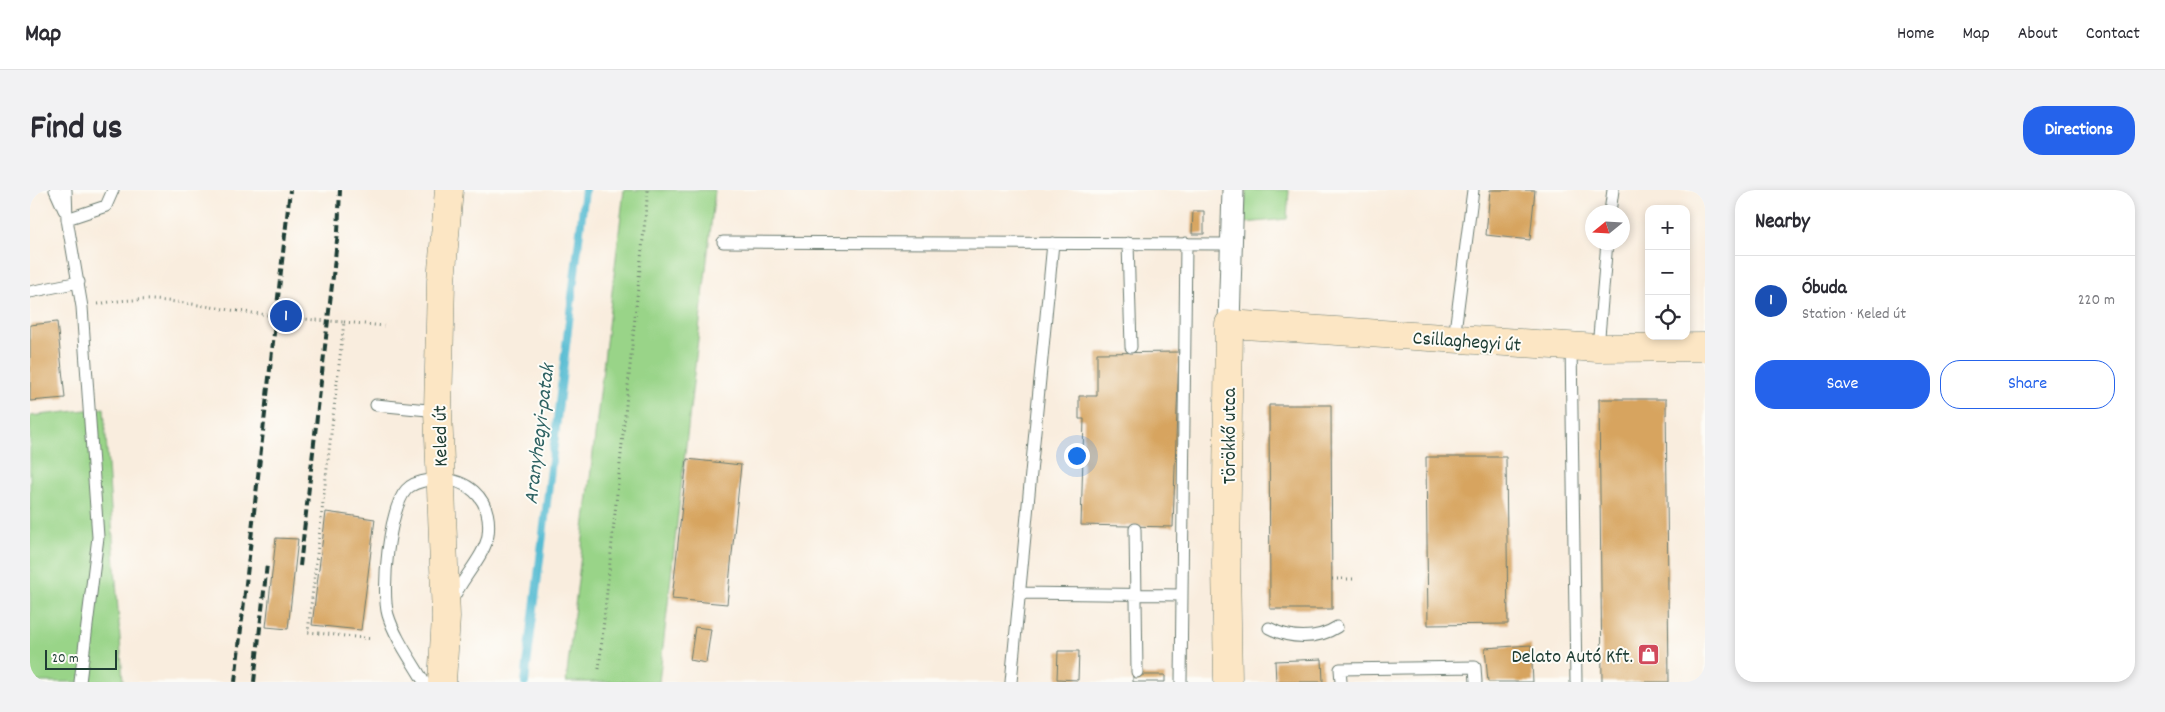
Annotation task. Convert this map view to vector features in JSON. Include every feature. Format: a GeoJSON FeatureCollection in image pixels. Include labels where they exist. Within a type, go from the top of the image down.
{"type":"FeatureCollection","features":[{"type":"Feature","properties":{"kind":"street","name":"Keled út"},"geometry":{"type":"LineString","coordinates":[[442,682],[446,617],[438,411],[441,281],[449,190]]}},
{"type":"Feature","properties":{"kind":"street","name":"Törökkő utca"},"geometry":{"type":"LineString","coordinates":[[1228,682],[1226,564],[1230,244],[1233,190]]}},
{"type":"Feature","properties":{"kind":"street","name":"Csillaghegyi út"},"geometry":{"type":"LineString","coordinates":[[1229,324],[1598,348],[1705,347]]}},
{"type":"Feature","properties":{"kind":"lane"},"geometry":{"type":"LineString","coordinates":[[55,190],[67,219]]}},
{"type":"Feature","properties":{"kind":"lane"},"geometry":{"type":"LineString","coordinates":[[66,190],[67,219],[80,282],[98,537],[80,682]]}},
{"type":"Feature","properties":{"kind":"lane"},"geometry":{"type":"LineString","coordinates":[[67,219],[106,206],[113,190]]}},
{"type":"Feature","properties":{"kind":"lane"},"geometry":{"type":"LineString","coordinates":[[1454,339],[1473,190]]}},
{"type":"Feature","properties":{"kind":"lane"},"geometry":{"type":"LineString","coordinates":[[1611,205],[1613,190]]}},
{"type":"Feature","properties":{"kind":"lane"},"geometry":{"type":"LineString","coordinates":[[723,242],[1230,244]]}},
{"type":"Feature","properties":{"kind":"lane"},"geometry":{"type":"LineString","coordinates":[[1011,682],[1053,243]]}},
{"type":"Feature","properties":{"kind":"lane"},"geometry":{"type":"LineString","coordinates":[[1128,243],[1131,346]]}},
{"type":"Feature","properties":{"kind":"lane"},"geometry":{"type":"LineString","coordinates":[[1181,682],[1186,244]]}},
{"type":"Feature","properties":{"kind":"lane"},"geometry":{"type":"LineString","coordinates":[[1598,348],[1606,250]]}},
{"type":"Feature","properties":{"kind":"lane"},"geometry":{"type":"LineString","coordinates":[[30,292],[80,282]]}},
{"type":"Feature","properties":{"kind":"lane"},"geometry":{"type":"LineString","coordinates":[[1570,346],[1576,682]]}},
{"type":"Feature","properties":{"kind":"lane"},"geometry":{"type":"LineString","coordinates":[[376,405],[438,411]]}},
{"type":"Feature","properties":{"kind":"lane"},"geometry":{"type":"LineString","coordinates":[[424,682],[390,622],[384,597],[392,530],[398,505],[406,490],[413,484],[440,478],[459,480],[467,485],[484,505],[488,520],[488,536],[484,549],[457,590],[446,617]]}},
{"type":"Feature","properties":{"kind":"lane"},"geometry":{"type":"LineString","coordinates":[[1135,529],[1137,672]]}},
{"type":"Feature","properties":{"kind":"lane"},"geometry":{"type":"LineString","coordinates":[[1019,593],[1182,595]]}},
{"type":"Feature","properties":{"kind":"lane"},"geometry":{"type":"LineString","coordinates":[[1269,628],[1284,636],[1324,635],[1337,627]]}},
{"type":"Feature","properties":{"kind":"lane"},"geometry":{"type":"LineString","coordinates":[[1341,682],[1340,669],[1475,667],[1476,682]]}},
{"type":"Feature","properties":{"kind":"path"},"geometry":{"type":"LineString","coordinates":[[599,669],[648,190]]}},
{"type":"Feature","properties":{"kind":"path"},"geometry":{"type":"LineString","coordinates":[[82,307],[115,301],[166,299],[238,311],[384,326]]}},
{"type":"Feature","properties":{"kind":"path"},"geometry":{"type":"LineString","coordinates":[[344,322],[308,632],[373,639]]}},
{"type":"Feature","properties":{"kind":"path"},"geometry":{"type":"LineString","coordinates":[[1332,579],[1355,579]]}},
{"type":"Feature","properties":{"kind":"green space"},"geometry":{"type":"Polygon","coordinates":[[[624,190],[715,190],[659,682],[566,682],[624,190]]]}},
{"type":"Feature","properties":{"kind":"green space"},"geometry":{"type":"Polygon","coordinates":[[[1246,190],[1289,190],[1287,219],[1244,223],[1246,190]]]}},
{"type":"Feature","properties":{"kind":"green space"},"geometry":{"type":"Polygon","coordinates":[[[104,408],[123,682],[30,682],[30,416],[104,408]]]}},
{"type":"Feature","properties":{"kind":"building"},"geometry":{"type":"Polygon","coordinates":[[[1490,190],[1535,190],[1530,240],[1486,235],[1490,190]]]}},
{"type":"Feature","properties":{"kind":"building"},"geometry":{"type":"Polygon","coordinates":[[[1193,211],[1204,211],[1204,234],[1192,234],[1193,211]]]}},
{"type":"Feature","properties":{"kind":"building"},"geometry":{"type":"Polygon","coordinates":[[[57,322],[65,398],[30,401],[30,325],[57,322]]]}},
{"type":"Feature","properties":{"kind":"building"},"geometry":{"type":"Polygon","coordinates":[[[1179,352],[1173,527],[1081,525],[1084,419],[1079,419],[1079,396],[1097,396],[1097,353],[1179,352]]]}},
{"type":"Feature","properties":{"kind":"building"},"geometry":{"type":"Polygon","coordinates":[[[1599,399],[1666,399],[1669,682],[1602,682],[1599,399]]]}},
{"type":"Feature","properties":{"kind":"building"},"geometry":{"type":"Polygon","coordinates":[[[1269,405],[1331,405],[1332,609],[1270,609],[1269,405]]]}},
{"type":"Feature","properties":{"kind":"building"},"geometry":{"type":"Polygon","coordinates":[[[1426,457],[1506,457],[1508,624],[1428,625],[1426,457]]]}},
{"type":"Feature","properties":{"kind":"building"},"geometry":{"type":"Polygon","coordinates":[[[687,459],[741,465],[727,604],[672,599],[687,459]]]}},
{"type":"Feature","properties":{"kind":"building"},"geometry":{"type":"Polygon","coordinates":[[[326,512],[375,519],[361,630],[312,625],[326,512]]]}},
{"type":"Feature","properties":{"kind":"building"},"geometry":{"type":"Polygon","coordinates":[[[276,538],[298,539],[288,629],[266,627],[276,538]]]}},
{"type":"Feature","properties":{"kind":"building"},"geometry":{"type":"Polygon","coordinates":[[[695,627],[711,629],[706,663],[690,660],[695,627]]]}},
{"type":"Feature","properties":{"kind":"building"},"geometry":{"type":"Polygon","coordinates":[[[1531,645],[1533,682],[1488,682],[1485,648],[1531,645]]]}},
{"type":"Feature","properties":{"kind":"building"},"geometry":{"type":"Polygon","coordinates":[[[1058,651],[1079,651],[1078,680],[1057,679],[1058,651]]]}},
{"type":"Feature","properties":{"kind":"building"},"geometry":{"type":"Polygon","coordinates":[[[1322,659],[1323,682],[1276,682],[1275,661],[1322,659]]]}},
{"type":"Feature","properties":{"kind":"building"},"geometry":{"type":"Polygon","coordinates":[[[1133,675],[1165,675],[1165,682],[1133,682],[1133,675]]]}},
{"type":"Feature","properties":{"kind":"waterway","name":"Aranyhegyi-patak"},"geometry":{"type":"LineString","coordinates":[[525,682],[585,190]]}},
{"type":"Feature","properties":{"kind":"railway"},"geometry":{"type":"LineString","coordinates":[[235,682],[290,190]]}},
{"type":"Feature","properties":{"kind":"railway"},"geometry":{"type":"LineString","coordinates":[[300,566],[338,232],[340,190]]}},
{"type":"Feature","properties":{"kind":"railway"},"geometry":{"type":"LineString","coordinates":[[254,682],[267,564]]}},
{"type":"Feature","properties":{"kind":"place","name":"Óbuda"},"geometry":{"type":"Point","coordinates":[286,316]}},
{"type":"Feature","properties":{"kind":"place","name":"Delato Autó Kft."},"geometry":{"type":"Point","coordinates":[1649,655]}}]}
